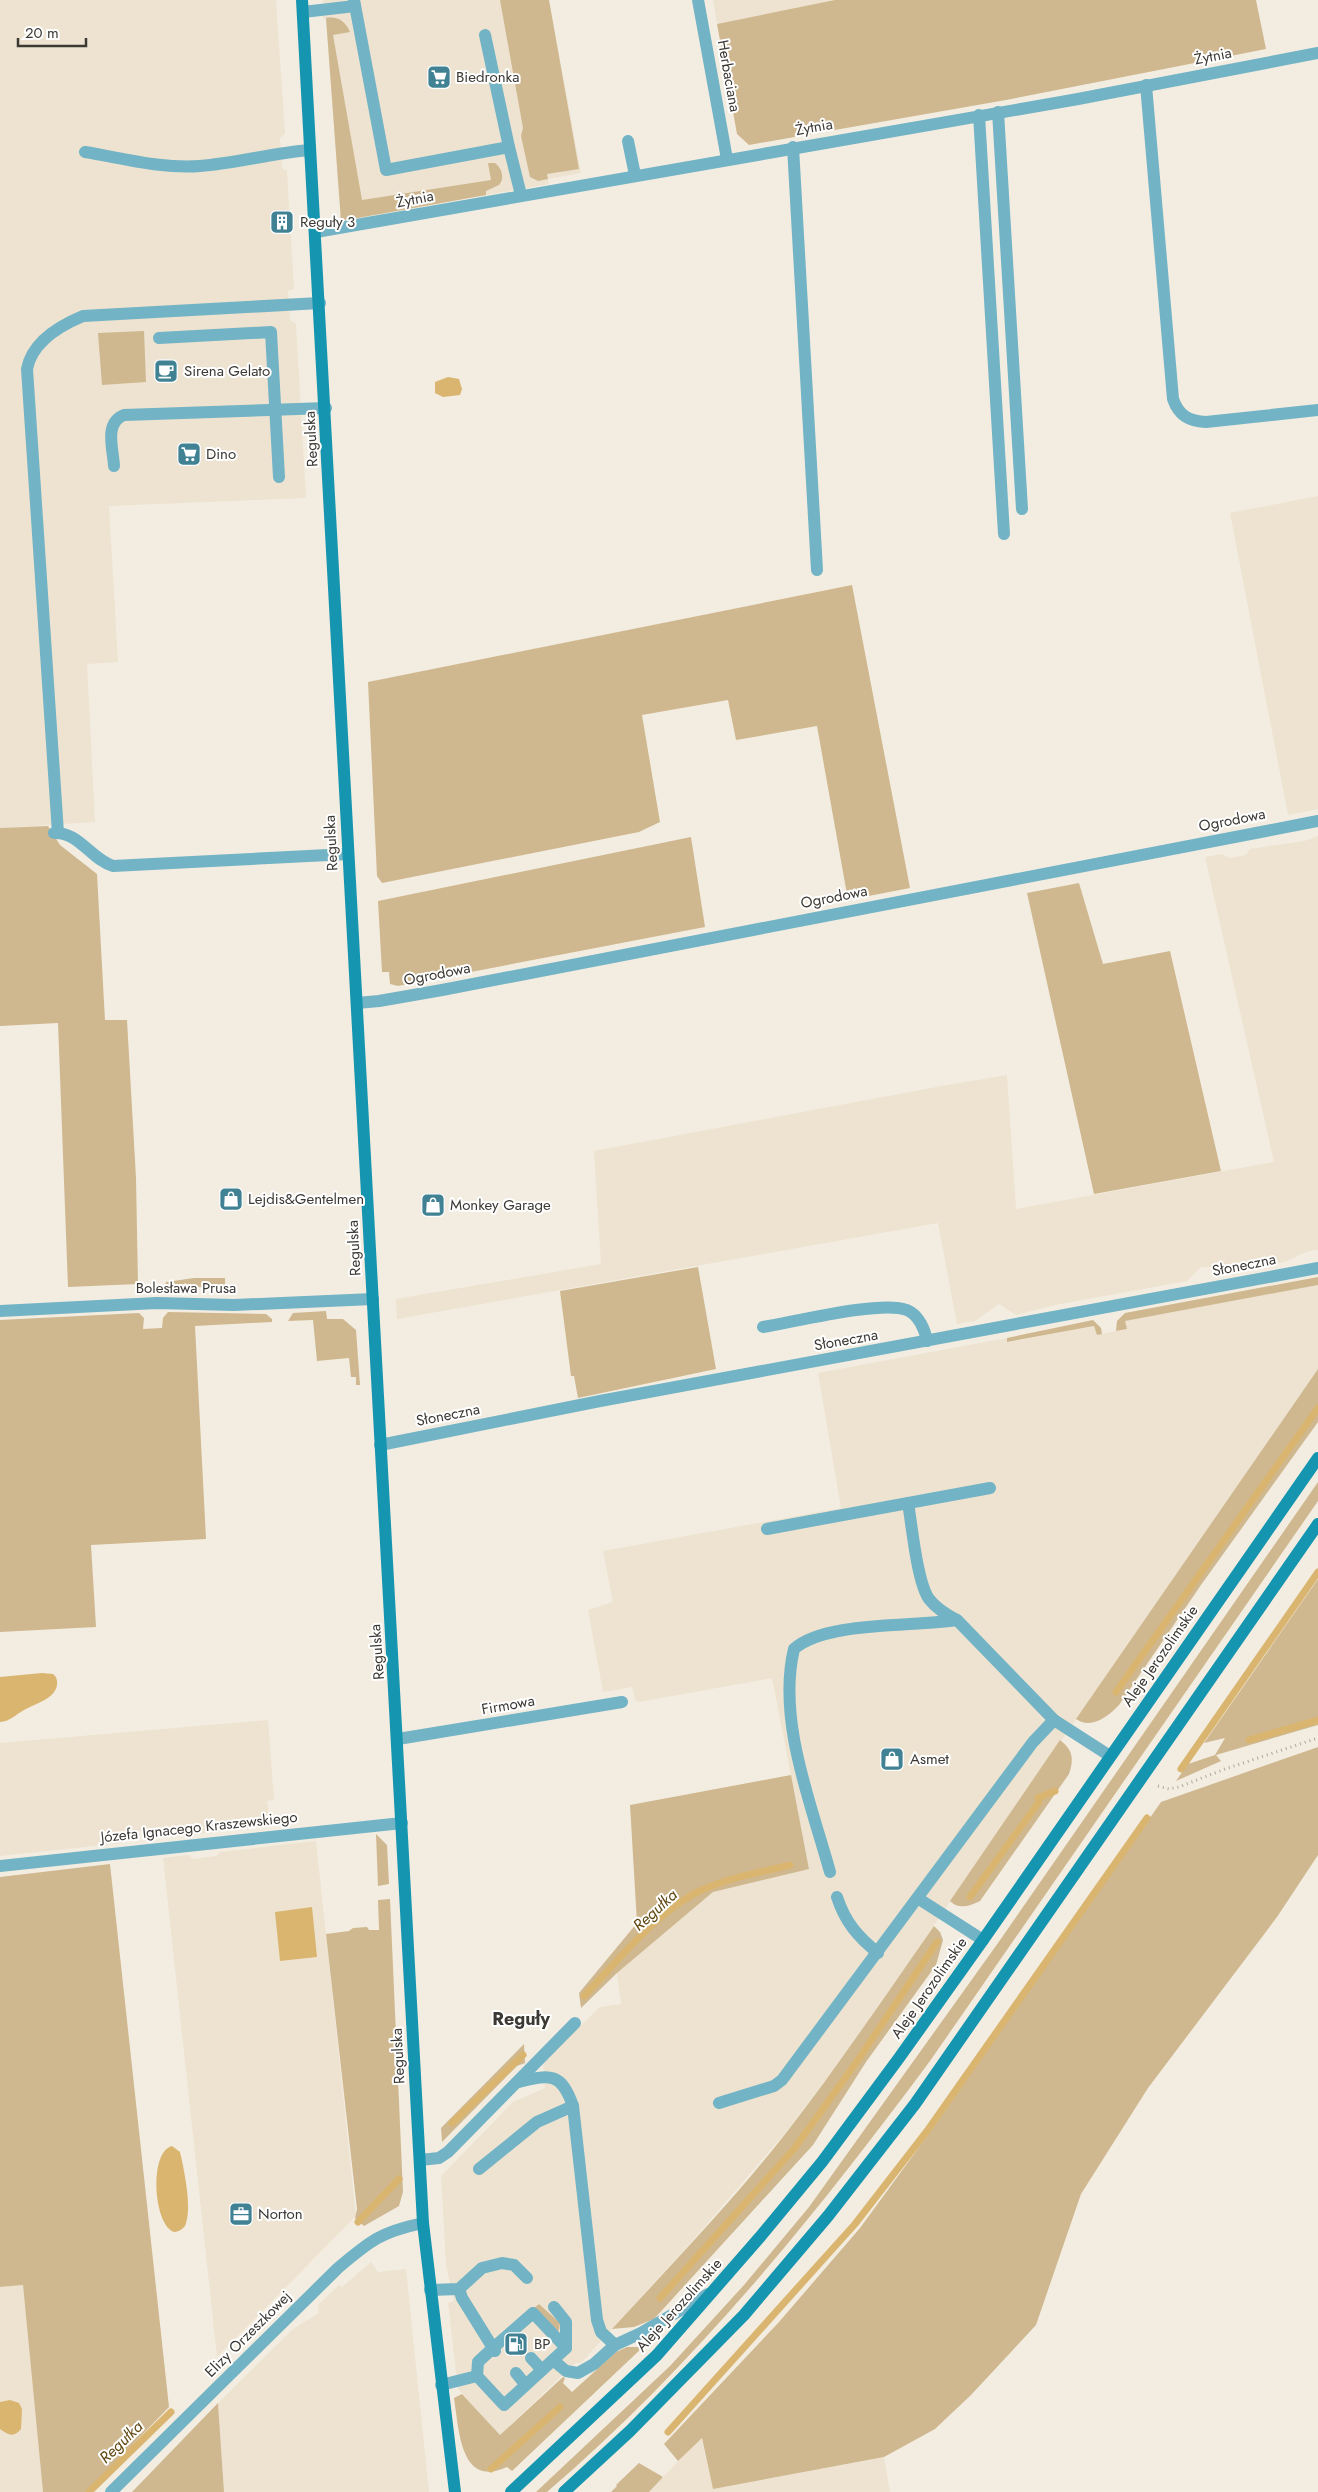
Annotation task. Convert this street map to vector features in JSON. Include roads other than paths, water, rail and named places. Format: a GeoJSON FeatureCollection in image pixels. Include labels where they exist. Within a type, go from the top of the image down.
{"type":"FeatureCollection","features":[{"type":"Feature","properties":{"kind":"main road","name":"Regulska"},"geometry":{"type":"LineString","coordinates":[[302,6],[326,408],[348,854],[398,1739],[423,2223],[455,2492]]}},
{"type":"Feature","properties":{"kind":"main road","name":"Aleje Jerozolimskie"},"geometry":{"type":"LineString","coordinates":[[511,2492],[624,2389],[658,2355],[713,2292],[832,2148],[983,1940],[1318,1458]]}},
{"type":"Feature","properties":{"kind":"main road"},"geometry":{"type":"LineString","coordinates":[[564,2492],[630,2431],[744,2315],[828,2216],[915,2104],[1318,1524]]}},
{"type":"Feature","properties":{"kind":"street","name":"Herbaciana"},"geometry":{"type":"LineString","coordinates":[[698,0],[727,159]]}},
{"type":"Feature","properties":{"kind":"street"},"geometry":{"type":"LineString","coordinates":[[302,6],[354,3],[386,170],[509,147]]}},
{"type":"Feature","properties":{"kind":"street"},"geometry":{"type":"LineString","coordinates":[[484,35],[521,196]]}},
{"type":"Feature","properties":{"kind":"street","name":"Żytnia"},"geometry":{"type":"LineString","coordinates":[[316,232],[998,112],[1318,53]]}},
{"type":"Feature","properties":{"kind":"street"},"geometry":{"type":"LineString","coordinates":[[1146,85],[1173,399],[1177,410],[1185,417],[1194,421],[1206,422],[1318,410]]}},
{"type":"Feature","properties":{"kind":"street"},"geometry":{"type":"LineString","coordinates":[[998,112],[1022,509]]}},
{"type":"Feature","properties":{"kind":"street"},"geometry":{"type":"LineString","coordinates":[[979,115],[1004,534]]}},
{"type":"Feature","properties":{"kind":"street"},"geometry":{"type":"LineString","coordinates":[[628,142],[634,175]]}},
{"type":"Feature","properties":{"kind":"street"},"geometry":{"type":"LineString","coordinates":[[793,147],[817,570]]}},
{"type":"Feature","properties":{"kind":"street"},"geometry":{"type":"LineString","coordinates":[[85,152],[180,167],[200,166],[310,150]]}},
{"type":"Feature","properties":{"kind":"street"},"geometry":{"type":"LineString","coordinates":[[320,303],[83,316],[53,333],[39,344],[29,357],[27,370],[56,833],[68,835],[105,864],[113,866],[348,854]]}},
{"type":"Feature","properties":{"kind":"street"},"geometry":{"type":"LineString","coordinates":[[159,338],[271,332],[279,477]]}},
{"type":"Feature","properties":{"kind":"street"},"geometry":{"type":"LineString","coordinates":[[114,466],[111,426],[116,419],[124,415],[326,408]]}},
{"type":"Feature","properties":{"kind":"street","name":"Ogrodowa"},"geometry":{"type":"LineString","coordinates":[[356,1003],[380,1002],[1318,820]]}},
{"type":"Feature","properties":{"kind":"street","name":"Słoneczna"},"geometry":{"type":"LineString","coordinates":[[380,1445],[600,1401],[1318,1268]]}},
{"type":"Feature","properties":{"kind":"street","name":"Bolesława Prusa"},"geometry":{"type":"LineString","coordinates":[[0,1311],[158,1303],[234,1305],[373,1299]]}},
{"type":"Feature","properties":{"kind":"street"},"geometry":{"type":"LineString","coordinates":[[763,1327],[886,1306],[909,1311],[920,1321],[927,1341]]}},
{"type":"Feature","properties":{"kind":"street"},"geometry":{"type":"LineString","coordinates":[[767,1529],[990,1488]]}},
{"type":"Feature","properties":{"kind":"street"},"geometry":{"type":"LineString","coordinates":[[908,1503],[923,1584],[929,1598],[939,1608],[957,1620],[1054,1720],[1110,1756]]}},
{"type":"Feature","properties":{"kind":"street"},"geometry":{"type":"LineString","coordinates":[[830,1872],[796,1746],[788,1696],[794,1649],[802,1642],[854,1630],[957,1620]]}},
{"type":"Feature","properties":{"kind":"street","name":"Firmowa"},"geometry":{"type":"LineString","coordinates":[[398,1739],[622,1702]]}},
{"type":"Feature","properties":{"kind":"street"},"geometry":{"type":"LineString","coordinates":[[719,2103],[774,2086],[782,2080],[919,1900],[1033,1742],[1054,1720]]}},
{"type":"Feature","properties":{"kind":"street","name":"Józefa Ignacego Kraszewskiego"},"geometry":{"type":"LineString","coordinates":[[0,1866],[402,1823]]}},
{"type":"Feature","properties":{"kind":"street"},"geometry":{"type":"LineString","coordinates":[[837,1897],[842,1914],[853,1931],[878,1953]]}},
{"type":"Feature","properties":{"kind":"street"},"geometry":{"type":"LineString","coordinates":[[919,1900],[983,1940]]}},
{"type":"Feature","properties":{"kind":"street"},"geometry":{"type":"LineString","coordinates":[[420,2160],[439,2158],[448,2152],[575,2023]]}},
{"type":"Feature","properties":{"kind":"street"},"geometry":{"type":"LineString","coordinates":[[518,2082],[544,2076],[553,2076],[562,2083],[573,2106],[597,2320],[601,2332],[615,2345]]}},
{"type":"Feature","properties":{"kind":"street"},"geometry":{"type":"LineString","coordinates":[[479,2169],[538,2122],[573,2106]]}},
{"type":"Feature","properties":{"kind":"street","name":"Elizy Orzeszkowej"},"geometry":{"type":"LineString","coordinates":[[111,2492],[338,2268],[380,2235],[397,2228],[423,2223]]}},
{"type":"Feature","properties":{"kind":"street"},"geometry":{"type":"LineString","coordinates":[[430,2290],[459,2289],[487,2265],[512,2264],[527,2278]]}},
{"type":"Feature","properties":{"kind":"street"},"geometry":{"type":"LineString","coordinates":[[459,2289],[462,2298],[494,2349]]}},
{"type":"Feature","properties":{"kind":"street"},"geometry":{"type":"LineString","coordinates":[[553,2360],[566,2371],[578,2373],[594,2364],[615,2345],[642,2333],[713,2292]]}},
{"type":"Feature","properties":{"kind":"street"},"geometry":{"type":"LineString","coordinates":[[554,2307],[566,2322],[566,2348],[504,2405],[477,2376],[478,2362],[510,2336],[533,2313],[566,2348]]}},
{"type":"Feature","properties":{"kind":"street"},"geometry":{"type":"LineString","coordinates":[[531,2358],[542,2370]]}},
{"type":"Feature","properties":{"kind":"street"},"geometry":{"type":"LineString","coordinates":[[516,2373],[525,2384]]}},
{"type":"Feature","properties":{"kind":"street"},"geometry":{"type":"LineString","coordinates":[[442,2385],[477,2376]]}},
{"type":"Feature","properties":{"kind":"waterway"},"geometry":{"type":"LineString","coordinates":[[1116,1692],[1318,1408]]}},
{"type":"Feature","properties":{"kind":"waterway"},"geometry":{"type":"LineString","coordinates":[[1181,1769],[1318,1572]]}},
{"type":"Feature","properties":{"kind":"waterway","name":"Regułka"},"geometry":{"type":"LineString","coordinates":[[1249,1740],[1318,1720]]}},
{"type":"Feature","properties":{"kind":"waterway","name":"Regułka"},"geometry":{"type":"LineString","coordinates":[[1038,1798],[1055,1791]]}},
{"type":"Feature","properties":{"kind":"waterway"},"geometry":{"type":"LineString","coordinates":[[970,1897],[1039,1802],[1039,1797]]}},
{"type":"Feature","properties":{"kind":"waterway"},"geometry":{"type":"LineString","coordinates":[[668,2432],[855,2224],[927,2131],[1147,1818]]}},
{"type":"Feature","properties":{"kind":"waterway","name":"Regułka"},"geometry":{"type":"LineString","coordinates":[[584,1996],[655,1922],[687,1898],[725,1881],[790,1865]]}},
{"type":"Feature","properties":{"kind":"waterway"},"geometry":{"type":"LineString","coordinates":[[660,2298],[794,2149],[858,2060],[937,1942]]}},
{"type":"Feature","properties":{"kind":"waterway","name":"Regułka"},"geometry":{"type":"LineString","coordinates":[[452,2123],[523,2055]]}},
{"type":"Feature","properties":{"kind":"waterway","name":"Regułka"},"geometry":{"type":"LineString","coordinates":[[358,2222],[399,2179]]}},
{"type":"Feature","properties":{"kind":"waterway"},"geometry":{"type":"LineString","coordinates":[[491,2469],[560,2407]]}},
{"type":"Feature","properties":{"kind":"waterway","name":"Regułka"},"geometry":{"type":"LineString","coordinates":[[89,2492],[171,2412]]}},
{"type":"Feature","properties":{"kind":"place","name":"Biedronka"},"geometry":{"type":"Point","coordinates":[439,77]}},
{"type":"Feature","properties":{"kind":"place","name":"Reguły 3"},"geometry":{"type":"Point","coordinates":[282,222]}},
{"type":"Feature","properties":{"kind":"place","name":"Sirena Gelato"},"geometry":{"type":"Point","coordinates":[166,371]}},
{"type":"Feature","properties":{"kind":"place","name":"Dino"},"geometry":{"type":"Point","coordinates":[189,454]}},
{"type":"Feature","properties":{"kind":"place","name":"Lejdis&Gentelmen"},"geometry":{"type":"Point","coordinates":[231,1199]}},
{"type":"Feature","properties":{"kind":"place","name":"Monkey Garage"},"geometry":{"type":"Point","coordinates":[433,1205]}},
{"type":"Feature","properties":{"kind":"place","name":"Asmet"},"geometry":{"type":"Point","coordinates":[892,1759]}},
{"type":"Feature","properties":{"kind":"place","name":"Norton"},"geometry":{"type":"Point","coordinates":[241,2214]}},
{"type":"Feature","properties":{"kind":"place","name":"BP"},"geometry":{"type":"Point","coordinates":[516,2344]}},
{"type":"Feature","properties":{"kind":"district","name":"Reguły"},"geometry":{"type":"Point","coordinates":[521,2019]}}]}
